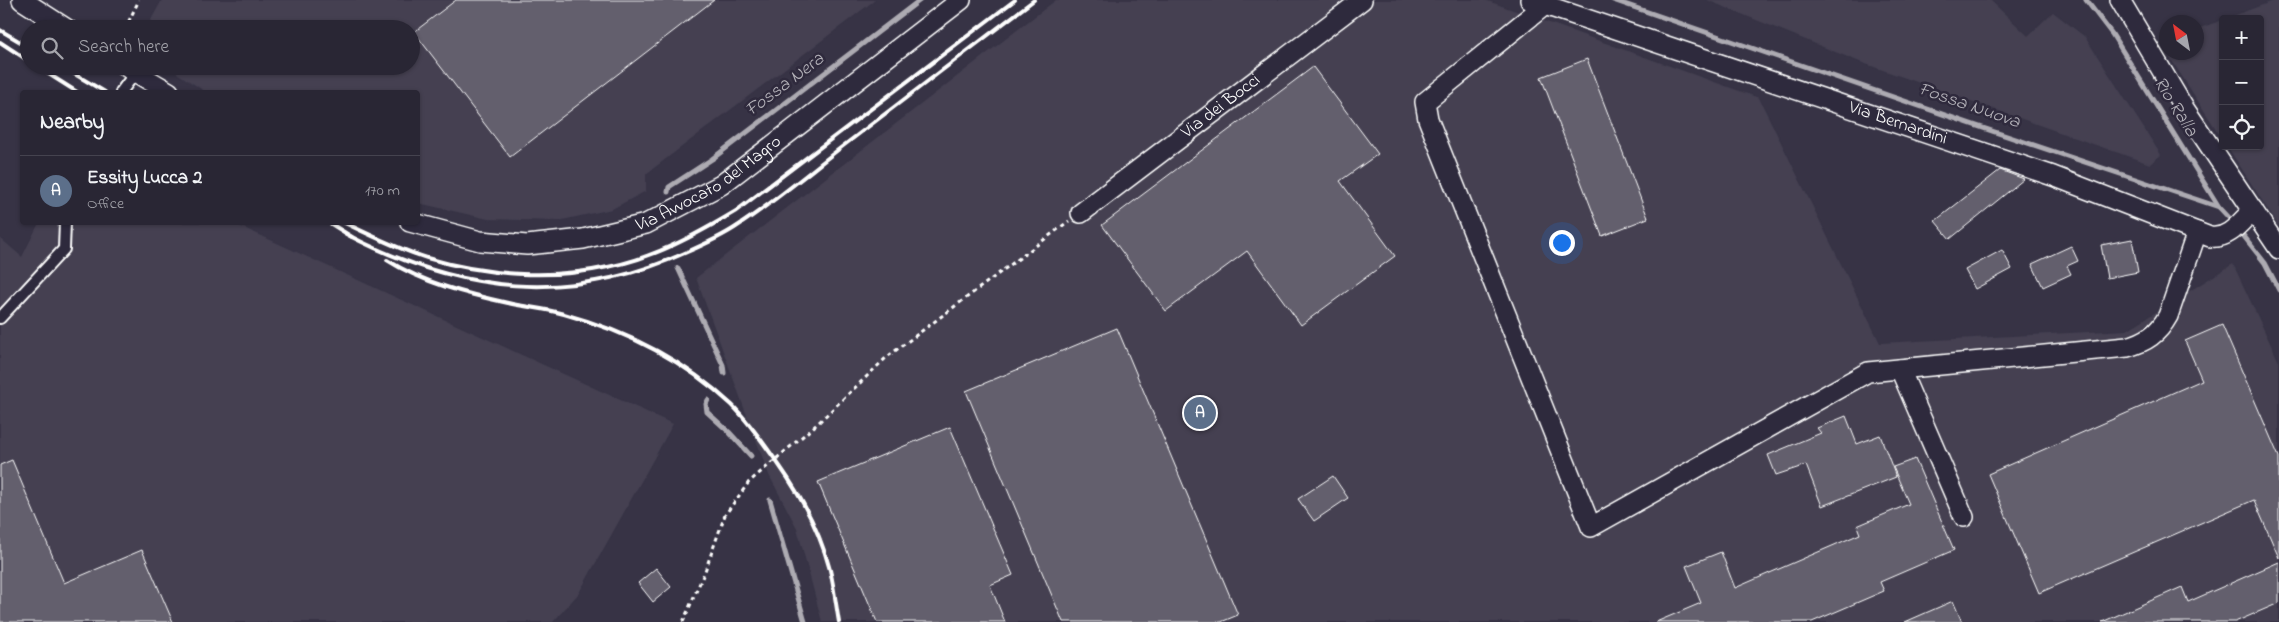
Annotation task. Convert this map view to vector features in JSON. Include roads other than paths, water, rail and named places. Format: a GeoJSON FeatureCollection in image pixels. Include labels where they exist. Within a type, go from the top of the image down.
{"type":"FeatureCollection","features":[{"type":"Feature","properties":{"kind":"street"},"geometry":{"type":"LineString","coordinates":[[22,0],[53,20]]}},
{"type":"Feature","properties":{"kind":"street","name":"Via Avvocato del Magro"},"geometry":{"type":"LineString","coordinates":[[420,225],[480,241],[527,245],[583,240],[646,224],[721,185],[962,0]]}},
{"type":"Feature","properties":{"kind":"street","name":"Via dei Bocci"},"geometry":{"type":"LineString","coordinates":[[1081,213],[1362,0]]}},
{"type":"Feature","properties":{"kind":"street"},"geometry":{"type":"LineString","coordinates":[[2120,0],[2184,108],[2243,220],[2279,249]]}},
{"type":"Feature","properties":{"kind":"street"},"geometry":{"type":"LineString","coordinates":[[1538,3],[1425,102],[1428,118],[1591,527],[1868,372],[2127,347],[2147,340],[2163,326],[2168,316],[2198,232]]}},
{"type":"Feature","properties":{"kind":"street","name":"Via Bernardini"},"geometry":{"type":"LineString","coordinates":[[1538,3],[2053,176],[2216,238],[2225,236],[2243,220]]}},
{"type":"Feature","properties":{"kind":"street"},"geometry":{"type":"LineString","coordinates":[[139,75],[165,90]]}},
{"type":"Feature","properties":{"kind":"street"},"geometry":{"type":"LineString","coordinates":[[1900,369],[1964,517]]}},
{"type":"Feature","properties":{"kind":"lane"},"geometry":{"type":"LineString","coordinates":[[122,90],[128,75]]}},
{"type":"Feature","properties":{"kind":"lane"},"geometry":{"type":"LineString","coordinates":[[0,318],[64,249],[66,225]]}},
{"type":"Feature","properties":{"kind":"waterway","name":"Fossa Nera"},"geometry":{"type":"LineString","coordinates":[[668,192],[669,187],[712,159],[920,0]]}},
{"type":"Feature","properties":{"kind":"waterway","name":"Fossa Nuova"},"geometry":{"type":"LineString","coordinates":[[1613,0],[1974,125],[2219,207],[2234,223]]}},
{"type":"Feature","properties":{"kind":"waterway","name":"Rio Ralla"},"geometry":{"type":"LineString","coordinates":[[2086,0],[2112,34],[2219,207]]}},
{"type":"Feature","properties":{"kind":"waterway","name":"Fossa Nuova"},"geometry":{"type":"LineString","coordinates":[[2239,230],[2265,263],[2279,290]]}},
{"type":"Feature","properties":{"kind":"waterway","name":"Fossa Nera"},"geometry":{"type":"LineString","coordinates":[[678,268],[723,365],[724,373]]}},
{"type":"Feature","properties":{"kind":"waterway","name":"Fossa Nera"},"geometry":{"type":"LineString","coordinates":[[708,400],[706,404],[707,412],[751,456]]}},
{"type":"Feature","properties":{"kind":"waterway","name":"Fossa Nera"},"geometry":{"type":"LineString","coordinates":[[770,500],[805,622]]}},
{"type":"Feature","properties":{"kind":"railway"},"geometry":{"type":"LineString","coordinates":[[350,225],[427,258],[494,272],[540,274],[586,271],[642,258],[674,245],[736,211],[1015,0]]}},
{"type":"Feature","properties":{"kind":"railway"},"geometry":{"type":"LineString","coordinates":[[346,234],[388,254],[430,269],[472,280],[515,285],[557,286],[600,280],[643,269],[712,241],[750,218],[1034,0]]}},
{"type":"Feature","properties":{"kind":"railway"},"geometry":{"type":"LineString","coordinates":[[0,30],[20,42]]}},
{"type":"Feature","properties":{"kind":"railway"},"geometry":{"type":"LineString","coordinates":[[0,42],[20,55]]}},
{"type":"Feature","properties":{"kind":"railway"},"geometry":{"type":"LineString","coordinates":[[50,75],[74,90]]}},
{"type":"Feature","properties":{"kind":"railway"},"geometry":{"type":"LineString","coordinates":[[76,75],[102,90]]}},
{"type":"Feature","properties":{"kind":"railway"},"geometry":{"type":"LineString","coordinates":[[333,225],[352,237]]}},
{"type":"Feature","properties":{"kind":"railway"},"geometry":{"type":"LineString","coordinates":[[387,260],[415,275],[461,292],[564,314],[610,329],[675,361],[714,389],[751,426],[802,502],[826,556],[839,622]]}},
{"type":"Feature","properties":{"kind":"place","name":"Essity Lucca 2"},"geometry":{"type":"Point","coordinates":[1200,413]}}]}
